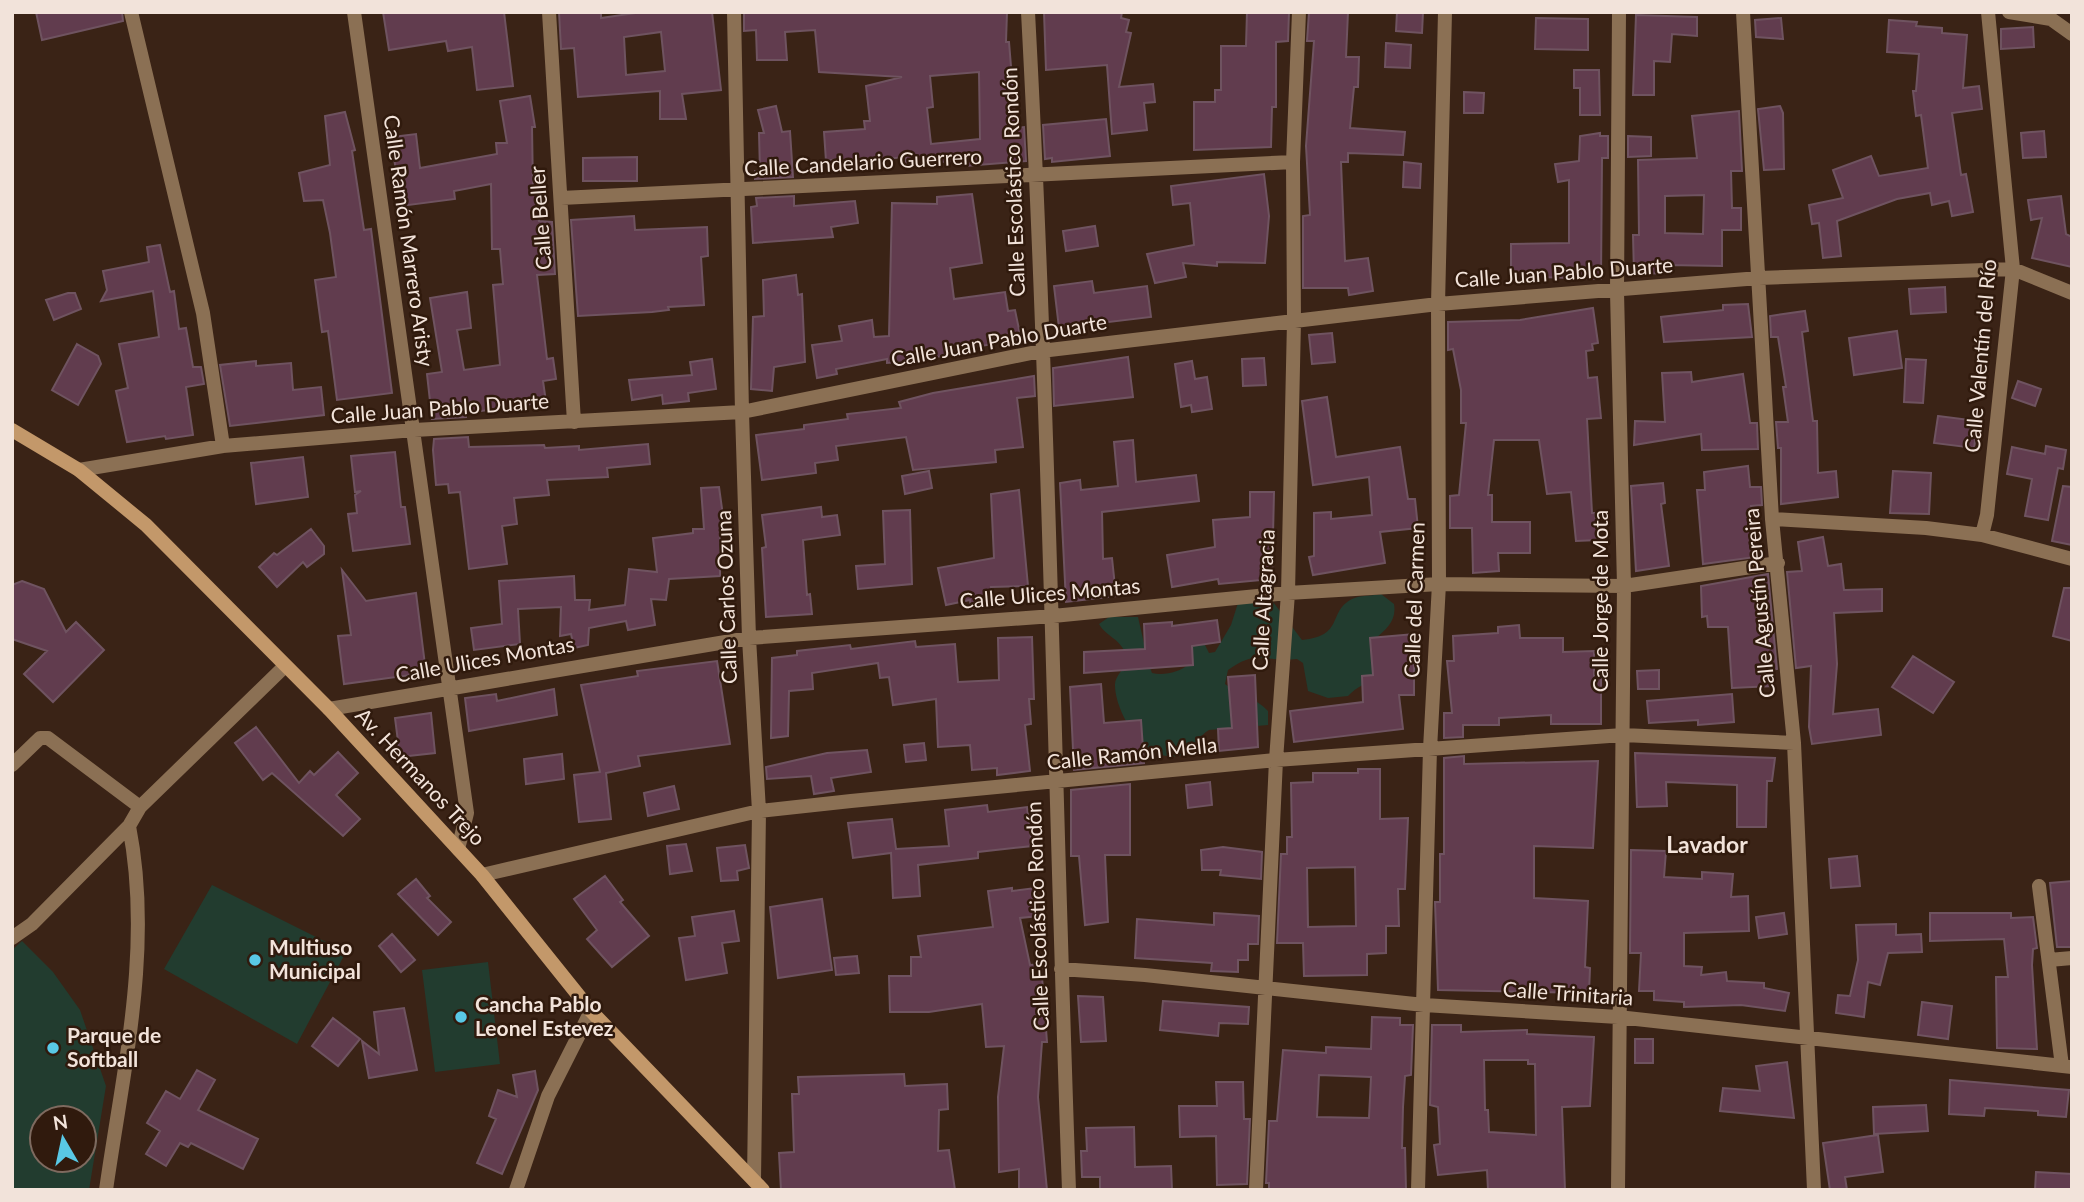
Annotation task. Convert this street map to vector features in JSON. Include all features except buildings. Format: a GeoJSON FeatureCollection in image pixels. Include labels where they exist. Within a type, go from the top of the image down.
{"type":"FeatureCollection","features":[{"type":"Feature","properties":{"kind":"main road","name":"Av. Hermanos Trejo"},"geometry":{"type":"LineString","coordinates":[[12,430],[79,470],[146,525],[328,709],[482,875],[591,1011],[758,1185]]}},
{"type":"Feature","properties":{"kind":"street"},"geometry":{"type":"LineString","coordinates":[[131,12],[203,313],[222,446]]}},
{"type":"Feature","properties":{"kind":"street","name":"Calle Ramón Marrero Aristy"},"geometry":{"type":"LineString","coordinates":[[355,12],[467,813],[458,849]]}},
{"type":"Feature","properties":{"kind":"street","name":"Calle Beller"},"geometry":{"type":"LineString","coordinates":[[549,12],[574,422]]}},
{"type":"Feature","properties":{"kind":"street","name":"Calle Carlos Ozuna"},"geometry":{"type":"LineString","coordinates":[[734,12],[749,638],[759,811],[758,1185]]}},
{"type":"Feature","properties":{"kind":"street","name":"Calle Escolástico Rondón"},"geometry":{"type":"LineString","coordinates":[[1028,12],[1037,174],[1041,351],[1053,616],[1055,783],[1069,1190]]}},
{"type":"Feature","properties":{"kind":"street","name":"Calle Altagracia"},"geometry":{"type":"LineString","coordinates":[[1256,1190],[1276,760],[1287,593],[1294,321],[1293,162],[1299,12]]}},
{"type":"Feature","properties":{"kind":"street","name":"Calle del Carmen"},"geometry":{"type":"LineString","coordinates":[[1418,1190],[1430,749],[1439,584],[1437,304],[1445,12]]}},
{"type":"Feature","properties":{"kind":"street","name":"Calle Jorge de Mota"},"geometry":{"type":"LineString","coordinates":[[1618,1190],[1624,586],[1617,292],[1619,12]]}},
{"type":"Feature","properties":{"kind":"street","name":"Calle Agustín Pereira"},"geometry":{"type":"LineString","coordinates":[[1743,12],[1772,519],[1794,743],[1814,1190]]}},
{"type":"Feature","properties":{"kind":"street","name":"Calle Valentín del Río"},"geometry":{"type":"LineString","coordinates":[[1982,535],[1987,515],[2013,269],[1988,12]]}},
{"type":"Feature","properties":{"kind":"street"},"geometry":{"type":"LineString","coordinates":[[2009,12],[2051,19],[2072,34]]}},
{"type":"Feature","properties":{"kind":"street","name":"Calle Candelario Guerrero"},"geometry":{"type":"LineString","coordinates":[[561,198],[1293,162]]}},
{"type":"Feature","properties":{"kind":"street"},"geometry":{"type":"LineString","coordinates":[[2013,269],[2072,293]]}},
{"type":"Feature","properties":{"kind":"street","name":"Calle Juan Pablo Duarte"},"geometry":{"type":"LineString","coordinates":[[79,470],[222,446],[414,430],[742,412],[1041,351],[1437,304],[1617,292],[1759,278],[2013,269]]}},
{"type":"Feature","properties":{"kind":"street"},"geometry":{"type":"LineString","coordinates":[[1772,519],[1926,528],[1982,535],[2072,559]]}},
{"type":"Feature","properties":{"kind":"street","name":"Calle Ulices Montas"},"geometry":{"type":"LineString","coordinates":[[328,709],[749,638],[1053,616],[1287,593],[1439,584],[1624,586],[1778,563]]}},
{"type":"Feature","properties":{"kind":"street"},"geometry":{"type":"LineString","coordinates":[[12,938],[32,925],[130,827],[140,807],[284,667]]}},
{"type":"Feature","properties":{"kind":"street","name":"Calle Ramón Mella"},"geometry":{"type":"LineString","coordinates":[[482,875],[759,811],[1276,760],[1623,735],[1794,743]]}},
{"type":"Feature","properties":{"kind":"street"},"geometry":{"type":"LineString","coordinates":[[12,765],[40,738],[48,738],[140,807]]}},
{"type":"Feature","properties":{"kind":"street"},"geometry":{"type":"LineString","coordinates":[[106,1190],[134,1012],[139,872],[130,827]]}},
{"type":"Feature","properties":{"kind":"street"},"geometry":{"type":"LineString","coordinates":[[2039,886],[2067,1066]]}},
{"type":"Feature","properties":{"kind":"street"},"geometry":{"type":"LineString","coordinates":[[2049,960],[2072,958]]}},
{"type":"Feature","properties":{"kind":"street","name":"Calle Trinitaria"},"geometry":{"type":"LineString","coordinates":[[1061,970],[1424,1005],[1618,1017],[2067,1066]]}},
{"type":"Feature","properties":{"kind":"street"},"geometry":{"type":"LineString","coordinates":[[516,1190],[548,1096],[591,1011]]}},
{"type":"Feature","properties":{"kind":"green space"},"geometry":{"type":"Polygon","coordinates":[[[1381,594],[1394,604],[1394,615],[1390,624],[1374,640],[1386,655],[1417,660],[1419,666],[1416,673],[1371,681],[1348,696],[1328,698],[1308,691],[1303,663],[1297,659],[1254,658],[1238,663],[1228,670],[1225,684],[1268,711],[1268,725],[1209,730],[1190,751],[1174,757],[1149,748],[1129,726],[1122,712],[1115,682],[1125,664],[1126,656],[1118,642],[1099,624],[1109,617],[1138,617],[1152,673],[1167,674],[1189,664],[1190,643],[1200,635],[1209,653],[1215,652],[1231,625],[1238,603],[1270,598],[1302,640],[1324,634],[1334,623],[1344,604],[1352,599],[1381,594]]]}},
{"type":"Feature","properties":{"kind":"green space","name":"Multiuso Municipal"},"geometry":{"type":"Polygon","coordinates":[[[212,885],[346,952],[297,1044],[164,969],[212,885]]]}},
{"type":"Feature","properties":{"kind":"green space","name":"Parque de Softball"},"geometry":{"type":"Polygon","coordinates":[[[22,941],[53,972],[80,1010],[106,1086],[98,1135],[98,1104],[28,1104],[28,1174],[92,1174],[89,1190],[12,1190],[12,950],[22,941]]]}},
{"type":"Feature","properties":{"kind":"green space","name":"Cancha Pablo Leonel Estevez"},"geometry":{"type":"Polygon","coordinates":[[[488,962],[500,1064],[435,1072],[422,970],[488,962]]]}},
{"type":"Feature","properties":{"kind":"place","name":"Multiuso Municipal"},"geometry":{"type":"Point","coordinates":[255,960]}},
{"type":"Feature","properties":{"kind":"place","name":"Cancha Pablo Leonel Estevez"},"geometry":{"type":"Point","coordinates":[461,1017]}},
{"type":"Feature","properties":{"kind":"place","name":"Parque de Softball"},"geometry":{"type":"Point","coordinates":[53,1048]}},
{"type":"Feature","properties":{"kind":"district","name":"Lavador"},"geometry":{"type":"Point","coordinates":[1707,845]}}]}
